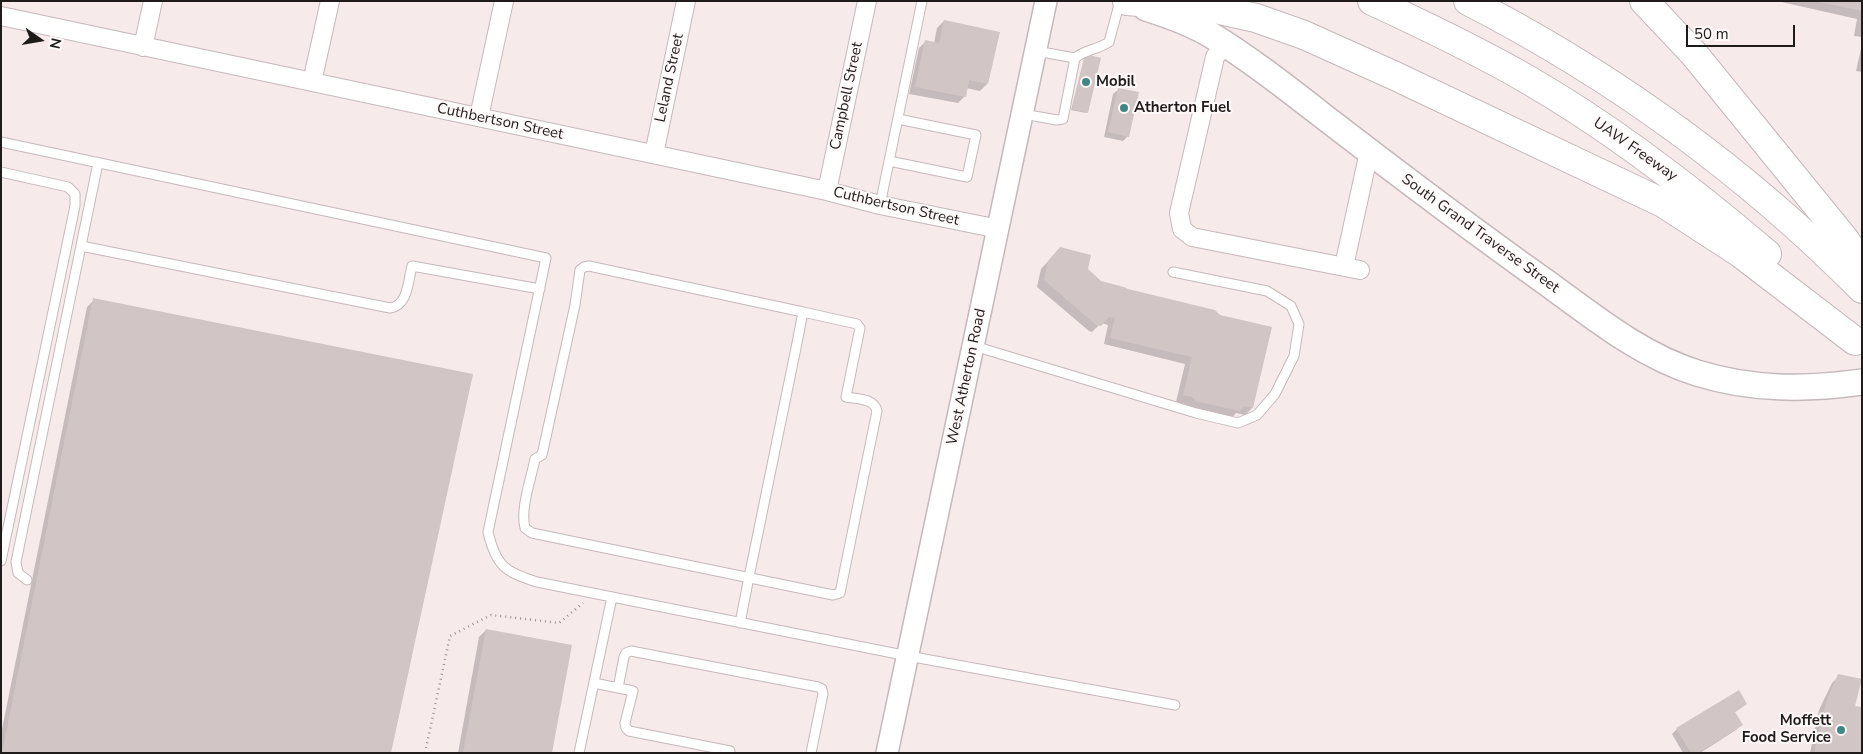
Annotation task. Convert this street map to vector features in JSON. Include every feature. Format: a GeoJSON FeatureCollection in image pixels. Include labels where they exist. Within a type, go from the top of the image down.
{"type":"FeatureCollection","features":[{"type":"Feature","properties":{"kind":"highway"},"geometry":{"type":"LineString","coordinates":[[1127,1],[1211,8],[1256,18],[1304,35],[1394,75],[1663,203],[1740,254],[1859,345]]}},
{"type":"Feature","properties":{"kind":"highway","name":"UAW Freeway"},"geometry":{"type":"LineString","coordinates":[[1372,1],[1442,34],[1524,78],[1628,143],[1701,198],[1771,257],[1859,345]]}},
{"type":"Feature","properties":{"kind":"highway"},"geometry":{"type":"LineString","coordinates":[[1468,1],[1561,53],[1655,113],[1717,160],[1780,212],[1862,289]]}},
{"type":"Feature","properties":{"kind":"highway"},"geometry":{"type":"LineString","coordinates":[[1644,1],[1672,29],[1705,67],[1846,241],[1862,267]]}},
{"type":"Feature","properties":{"kind":"main road","name":"South Grand Traverse Street"},"geometry":{"type":"LineString","coordinates":[[1127,1],[1181,20],[1212,35],[1292,92],[1475,232],[1625,339],[1664,360],[1717,379],[1756,386],[1776,388],[1819,387],[1862,382]]}},
{"type":"Feature","properties":{"kind":"street"},"geometry":{"type":"LineString","coordinates":[[143,47],[153,1]]}},
{"type":"Feature","properties":{"kind":"street"},"geometry":{"type":"LineString","coordinates":[[312,82],[330,1]]}},
{"type":"Feature","properties":{"kind":"street"},"geometry":{"type":"LineString","coordinates":[[479,117],[504,1]]}},
{"type":"Feature","properties":{"kind":"street","name":"Leland Street"},"geometry":{"type":"LineString","coordinates":[[654,154],[686,1]]}},
{"type":"Feature","properties":{"kind":"street","name":"Campbell Street"},"geometry":{"type":"LineString","coordinates":[[827,191],[867,1]]}},
{"type":"Feature","properties":{"kind":"street","name":"West Atherton Road"},"geometry":{"type":"LineString","coordinates":[[888,753],[1046,1]]}},
{"type":"Feature","properties":{"kind":"street","name":"Cuthbertson Street"},"geometry":{"type":"LineString","coordinates":[[1,16],[999,229]]}},
{"type":"Feature","properties":{"kind":"street"},"geometry":{"type":"LineString","coordinates":[[1225,44],[1216,57],[1179,213],[1182,229],[1192,237],[1352,268],[1369,152]]}},
{"type":"Feature","properties":{"kind":"lane"},"geometry":{"type":"LineString","coordinates":[[880,205],[922,1]]}},
{"type":"Feature","properties":{"kind":"lane"},"geometry":{"type":"LineString","coordinates":[[1023,114],[1057,120],[1062,119],[1075,58],[1084,51],[1100,48],[1109,42],[1120,1]]}},
{"type":"Feature","properties":{"kind":"lane"},"geometry":{"type":"LineString","coordinates":[[1036,51],[1075,58]]}},
{"type":"Feature","properties":{"kind":"lane"},"geometry":{"type":"LineString","coordinates":[[889,161],[967,177],[976,135],[898,119]]}},
{"type":"Feature","properties":{"kind":"lane"},"geometry":{"type":"LineString","coordinates":[[1,142],[546,258],[488,532],[492,550],[512,574],[537,582],[740,623],[1175,705]]}},
{"type":"Feature","properties":{"kind":"lane"},"geometry":{"type":"LineString","coordinates":[[27,580],[18,573],[16,562],[98,163]]}},
{"type":"Feature","properties":{"kind":"lane"},"geometry":{"type":"LineString","coordinates":[[1,172],[68,187],[75,194],[75,206],[1,561]]}},
{"type":"Feature","properties":{"kind":"lane"},"geometry":{"type":"LineString","coordinates":[[81,246],[390,308],[398,307],[403,302],[412,266],[540,289]]}},
{"type":"Feature","properties":{"kind":"lane"},"geometry":{"type":"LineString","coordinates":[[589,266],[803,312],[857,324],[860,328],[846,397],[871,402],[876,405],[877,411],[840,593],[833,595],[532,533],[525,528],[523,520],[535,459],[542,455],[573,314],[580,270],[589,266]]}},
{"type":"Feature","properties":{"kind":"lane"},"geometry":{"type":"LineString","coordinates":[[974,346],[1196,413],[1238,423],[1257,415],[1275,394],[1294,356],[1299,324],[1291,306],[1267,291],[1173,272]]}},
{"type":"Feature","properties":{"kind":"lane"},"geometry":{"type":"LineString","coordinates":[[740,623],[803,312]]}},
{"type":"Feature","properties":{"kind":"lane"},"geometry":{"type":"LineString","coordinates":[[579,753],[612,597]]}},
{"type":"Feature","properties":{"kind":"lane"},"geometry":{"type":"LineString","coordinates":[[618,688],[624,657],[626,653],[631,651],[818,687],[822,689],[823,694],[811,753]]}},
{"type":"Feature","properties":{"kind":"lane"},"geometry":{"type":"LineString","coordinates":[[594,683],[632,691],[625,723],[629,731],[730,750],[729,753]]}},
{"type":"Feature","properties":{"kind":"path"},"geometry":{"type":"LineString","coordinates":[[425,753],[450,636],[491,615],[559,624],[584,602]]}},
{"type":"Feature","properties":{"kind":"building"},"geometry":{"type":"Polygon","coordinates":[[[1862,1],[1862,11],[1819,2],[1862,1]]]}},
{"type":"Feature","properties":{"kind":"building"},"geometry":{"type":"Polygon","coordinates":[[[944,20],[1000,32],[988,84],[969,80],[966,97],[915,87],[925,40],[939,43],[944,20]]]}},
{"type":"Feature","properties":{"kind":"building"},"geometry":{"type":"Polygon","coordinates":[[[1085,54],[1101,58],[1088,113],[1072,109],[1085,54]]]}},
{"type":"Feature","properties":{"kind":"building"},"geometry":{"type":"Polygon","coordinates":[[[1118,88],[1139,92],[1129,137],[1108,132],[1118,88]]]}},
{"type":"Feature","properties":{"kind":"building"},"geometry":{"type":"Polygon","coordinates":[[[1060,247],[1091,255],[1088,269],[1101,281],[1215,310],[1220,315],[1272,327],[1253,408],[1244,406],[1240,411],[1196,401],[1192,397],[1183,395],[1192,357],[1110,338],[1115,318],[1109,317],[1101,326],[1096,325],[1044,280],[1048,261],[1060,247]]]}},
{"type":"Feature","properties":{"kind":"building"},"geometry":{"type":"Polygon","coordinates":[[[93,298],[473,374],[391,753],[2,753],[93,298]]]}},
{"type":"Feature","properties":{"kind":"building"},"geometry":{"type":"Polygon","coordinates":[[[486,629],[572,645],[552,753],[463,753],[486,629]]]}},
{"type":"Feature","properties":{"kind":"building","name":"Moffett Food Service"},"geometry":{"type":"Polygon","coordinates":[[[1838,674],[1862,679],[1855,706],[1862,707],[1862,753],[1814,753],[1826,702],[1838,674]]]}},
{"type":"Feature","properties":{"kind":"building"},"geometry":{"type":"Polygon","coordinates":[[[1739,690],[1747,704],[1735,712],[1743,725],[1698,753],[1691,753],[1676,728],[1739,690]]]}},
{"type":"Feature","properties":{"kind":"place","name":"Mobil"},"geometry":{"type":"Point","coordinates":[1086,82]}},
{"type":"Feature","properties":{"kind":"place","name":"Atherton Fuel"},"geometry":{"type":"Point","coordinates":[1124,108]}},
{"type":"Feature","properties":{"kind":"place","name":"Moffett Food Service"},"geometry":{"type":"Point","coordinates":[1841,730]}}]}
